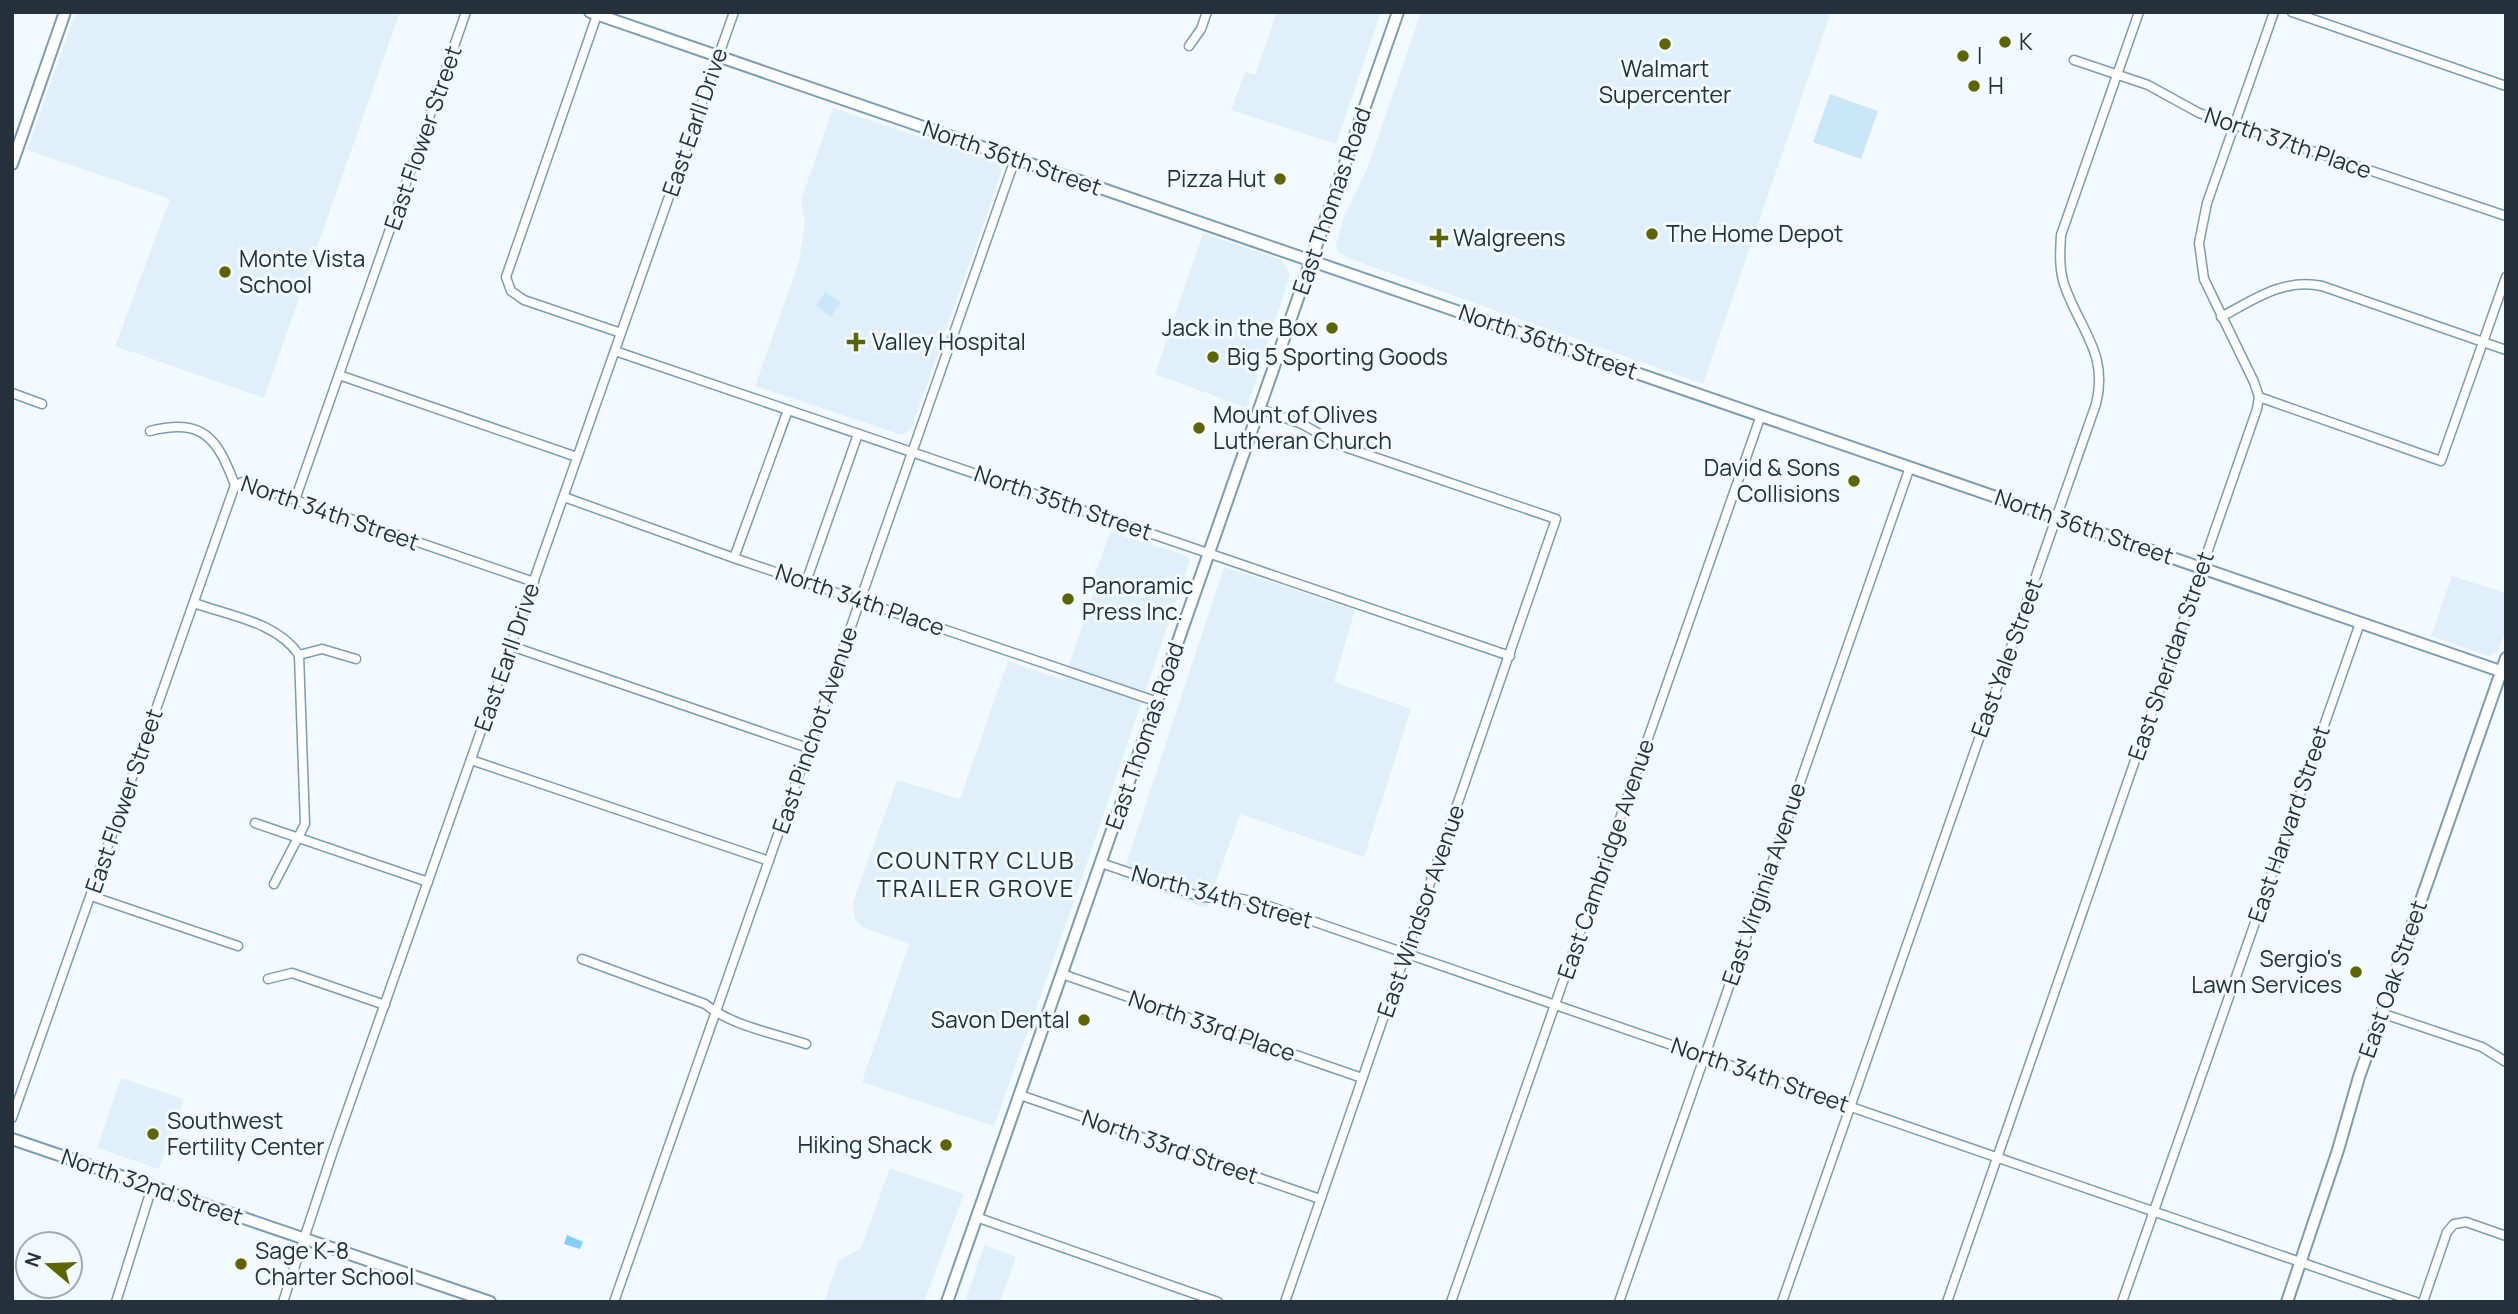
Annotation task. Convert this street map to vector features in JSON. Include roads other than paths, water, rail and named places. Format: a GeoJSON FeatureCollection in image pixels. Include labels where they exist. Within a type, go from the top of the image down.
{"type":"FeatureCollection","features":[{"type":"Feature","properties":{"kind":"main road"},"geometry":{"type":"LineString","coordinates":[[12,164],[15,145],[65,12]]}},
{"type":"Feature","properties":{"kind":"main road","name":"East Thomas Road"},"geometry":{"type":"LineString","coordinates":[[947,1302],[1398,12]]}},
{"type":"Feature","properties":{"kind":"main road","name":"North 36th Street"},"geometry":{"type":"LineString","coordinates":[[594,13],[2503,673]]}},
{"type":"Feature","properties":{"kind":"main road","name":"East Oak Street"},"geometry":{"type":"LineString","coordinates":[[2287,1302],[2338,1150],[2359,1077],[2503,673],[2506,658]]}},
{"type":"Feature","properties":{"kind":"main road","name":"North 32nd Street"},"geometry":{"type":"LineString","coordinates":[[12,1139],[490,1302]]}},
{"type":"Feature","properties":{"kind":"street","name":"East Flower Street"},"geometry":{"type":"LineString","coordinates":[[295,500],[467,12]]}},
{"type":"Feature","properties":{"kind":"street","name":"East Earll Drive"},"geometry":{"type":"LineString","coordinates":[[283,1302],[734,12]]}},
{"type":"Feature","properties":{"kind":"street"},"geometry":{"type":"LineString","coordinates":[[1189,46],[1201,29],[1207,12]]}},
{"type":"Feature","properties":{"kind":"street","name":"East Yale Street"},"geometry":{"type":"LineString","coordinates":[[1782,1302],[2100,388],[2097,356],[2062,276],[2061,235],[2139,12]]}},
{"type":"Feature","properties":{"kind":"street"},"geometry":{"type":"LineString","coordinates":[[2274,12],[2207,203],[2199,243],[2204,279],[2259,397],[2441,461],[2506,277]]}},
{"type":"Feature","properties":{"kind":"street"},"geometry":{"type":"LineString","coordinates":[[2292,12],[2506,86]]}},
{"type":"Feature","properties":{"kind":"street"},"geometry":{"type":"LineString","coordinates":[[594,13],[506,278],[509,289],[524,300],[621,333]]}},
{"type":"Feature","properties":{"kind":"street","name":"North 37th Place"},"geometry":{"type":"LineString","coordinates":[[2074,60],[2148,85],[2199,113],[2506,216]]}},
{"type":"Feature","properties":{"kind":"street","name":"East Pinchot Avenue"},"geometry":{"type":"LineString","coordinates":[[614,1302],[1015,159]]}},
{"type":"Feature","properties":{"kind":"street"},"geometry":{"type":"LineString","coordinates":[[2221,317],[2290,284],[2306,283],[2322,286],[2506,350]]}},
{"type":"Feature","properties":{"kind":"street","name":"North 35th Street"},"geometry":{"type":"LineString","coordinates":[[615,351],[1510,656]]}},
{"type":"Feature","properties":{"kind":"street"},"geometry":{"type":"LineString","coordinates":[[339,376],[577,457]]}},
{"type":"Feature","properties":{"kind":"street"},"geometry":{"type":"LineString","coordinates":[[12,393],[41,404]]}},
{"type":"Feature","properties":{"kind":"street","name":"East Sheridan Street"},"geometry":{"type":"LineString","coordinates":[[1947,1302],[2203,568],[2254,420],[2259,397]]}},
{"type":"Feature","properties":{"kind":"street"},"geometry":{"type":"LineString","coordinates":[[734,558],[786,409]]}},
{"type":"Feature","properties":{"kind":"street","name":"East Windsor Avenue"},"geometry":{"type":"LineString","coordinates":[[1260,409],[1302,424],[1339,444],[1556,519],[1285,1302]]}},
{"type":"Feature","properties":{"kind":"street","name":"East Cambridge Avenue"},"geometry":{"type":"LineString","coordinates":[[1451,1302],[1761,415]]}},
{"type":"Feature","properties":{"kind":"street","name":"North 34th Street"},"geometry":{"type":"LineString","coordinates":[[150,432],[174,426],[198,431],[218,446],[235,485],[243,482],[534,582]]}},
{"type":"Feature","properties":{"kind":"street"},"geometry":{"type":"LineString","coordinates":[[806,582],[858,433]]}},
{"type":"Feature","properties":{"kind":"street","name":"East Virginia Avenue"},"geometry":{"type":"LineString","coordinates":[[1619,1302],[1910,467]]}},
{"type":"Feature","properties":{"kind":"street","name":"East Flower Street"},"geometry":{"type":"LineString","coordinates":[[12,1118],[235,485]]}},
{"type":"Feature","properties":{"kind":"street","name":"North 34th Place"},"geometry":{"type":"LineString","coordinates":[[564,497],[734,558],[1158,702]]}},
{"type":"Feature","properties":{"kind":"street"},"geometry":{"type":"LineString","coordinates":[[194,603],[274,630],[291,644],[299,655],[305,824],[274,884]]}},
{"type":"Feature","properties":{"kind":"street","name":"East Harvard Street"},"geometry":{"type":"LineString","coordinates":[[2122,1302],[2360,623]]}},
{"type":"Feature","properties":{"kind":"street"},"geometry":{"type":"LineString","coordinates":[[511,646],[808,748]]}},
{"type":"Feature","properties":{"kind":"street"},"geometry":{"type":"LineString","coordinates":[[299,655],[322,649],[356,659]]}},
{"type":"Feature","properties":{"kind":"street"},"geometry":{"type":"LineString","coordinates":[[471,760],[769,861]]}},
{"type":"Feature","properties":{"kind":"street"},"geometry":{"type":"LineString","coordinates":[[255,823],[428,882]]}},
{"type":"Feature","properties":{"kind":"street","name":"North 34th Street"},"geometry":{"type":"LineString","coordinates":[[1101,863],[1201,897],[1251,900],[2416,1302]]}},
{"type":"Feature","properties":{"kind":"street"},"geometry":{"type":"LineString","coordinates":[[91,896],[238,946]]}},
{"type":"Feature","properties":{"kind":"street"},"geometry":{"type":"LineString","coordinates":[[582,959],[806,1044]]}},
{"type":"Feature","properties":{"kind":"street"},"geometry":{"type":"LineString","coordinates":[[268,979],[292,973],[385,1005]]}},
{"type":"Feature","properties":{"kind":"street","name":"North 33rd Place"},"geometry":{"type":"LineString","coordinates":[[1062,974],[1362,1078]]}},
{"type":"Feature","properties":{"kind":"street"},"geometry":{"type":"LineString","coordinates":[[2381,1013],[2482,1047],[2506,1062]]}},
{"type":"Feature","properties":{"kind":"street","name":"North 33rd Street"},"geometry":{"type":"LineString","coordinates":[[1020,1095],[1320,1199]]}},
{"type":"Feature","properties":{"kind":"street"},"geometry":{"type":"LineString","coordinates":[[116,1302],[152,1187]]}},
{"type":"Feature","properties":{"kind":"street"},"geometry":{"type":"LineString","coordinates":[[976,1217],[1218,1302]]}},
{"type":"Feature","properties":{"kind":"street"},"geometry":{"type":"LineString","coordinates":[[2423,1302],[2448,1232],[2454,1224],[2466,1222],[2506,1236]]}},
{"type":"Feature","properties":{"kind":"water"},"geometry":{"type":"Polygon","coordinates":[[[567,1235],[583,1242],[580,1249],[564,1244],[567,1235]]]}},
{"type":"Feature","properties":{"kind":"place","name":"K"},"geometry":{"type":"Point","coordinates":[2005,42]}},
{"type":"Feature","properties":{"kind":"place","name":"Walmart Supercenter"},"geometry":{"type":"Point","coordinates":[1665,44]}},
{"type":"Feature","properties":{"kind":"place","name":"I"},"geometry":{"type":"Point","coordinates":[1963,56]}},
{"type":"Feature","properties":{"kind":"place","name":"H"},"geometry":{"type":"Point","coordinates":[1974,86]}},
{"type":"Feature","properties":{"kind":"place","name":"Pizza Hut"},"geometry":{"type":"Point","coordinates":[1280,179]}},
{"type":"Feature","properties":{"kind":"place","name":"The Home Depot"},"geometry":{"type":"Point","coordinates":[1652,234]}},
{"type":"Feature","properties":{"kind":"place","name":"Walgreens"},"geometry":{"type":"Point","coordinates":[1439,238]}},
{"type":"Feature","properties":{"kind":"place","name":"Monte Vista School"},"geometry":{"type":"Point","coordinates":[225,272]}},
{"type":"Feature","properties":{"kind":"place","name":"Jack in the Box"},"geometry":{"type":"Point","coordinates":[1332,328]}},
{"type":"Feature","properties":{"kind":"place","name":"Valley Hospital"},"geometry":{"type":"Point","coordinates":[856,342]}},
{"type":"Feature","properties":{"kind":"place","name":"Big 5 Sporting Goods"},"geometry":{"type":"Point","coordinates":[1213,357]}},
{"type":"Feature","properties":{"kind":"place","name":"Mount of Olives Lutheran Church"},"geometry":{"type":"Point","coordinates":[1199,428]}},
{"type":"Feature","properties":{"kind":"place","name":"David & Sons Collisions"},"geometry":{"type":"Point","coordinates":[1854,481]}},
{"type":"Feature","properties":{"kind":"place","name":"Panoramic Press Inc."},"geometry":{"type":"Point","coordinates":[1068,599]}},
{"type":"Feature","properties":{"kind":"place","name":"Sergio's Lawn Services"},"geometry":{"type":"Point","coordinates":[2356,972]}},
{"type":"Feature","properties":{"kind":"place","name":"Savon Dental"},"geometry":{"type":"Point","coordinates":[1084,1020]}},
{"type":"Feature","properties":{"kind":"place","name":"Southwest Fertility Center"},"geometry":{"type":"Point","coordinates":[153,1134]}},
{"type":"Feature","properties":{"kind":"place","name":"Hiking Shack"},"geometry":{"type":"Point","coordinates":[946,1145]}},
{"type":"Feature","properties":{"kind":"place","name":"Sage K-8 Charter School"},"geometry":{"type":"Point","coordinates":[241,1264]}},
{"type":"Feature","properties":{"kind":"district","name":"COUNTRY CLUB TRAILER GROVE"},"geometry":{"type":"Point","coordinates":[976,875]}}]}
